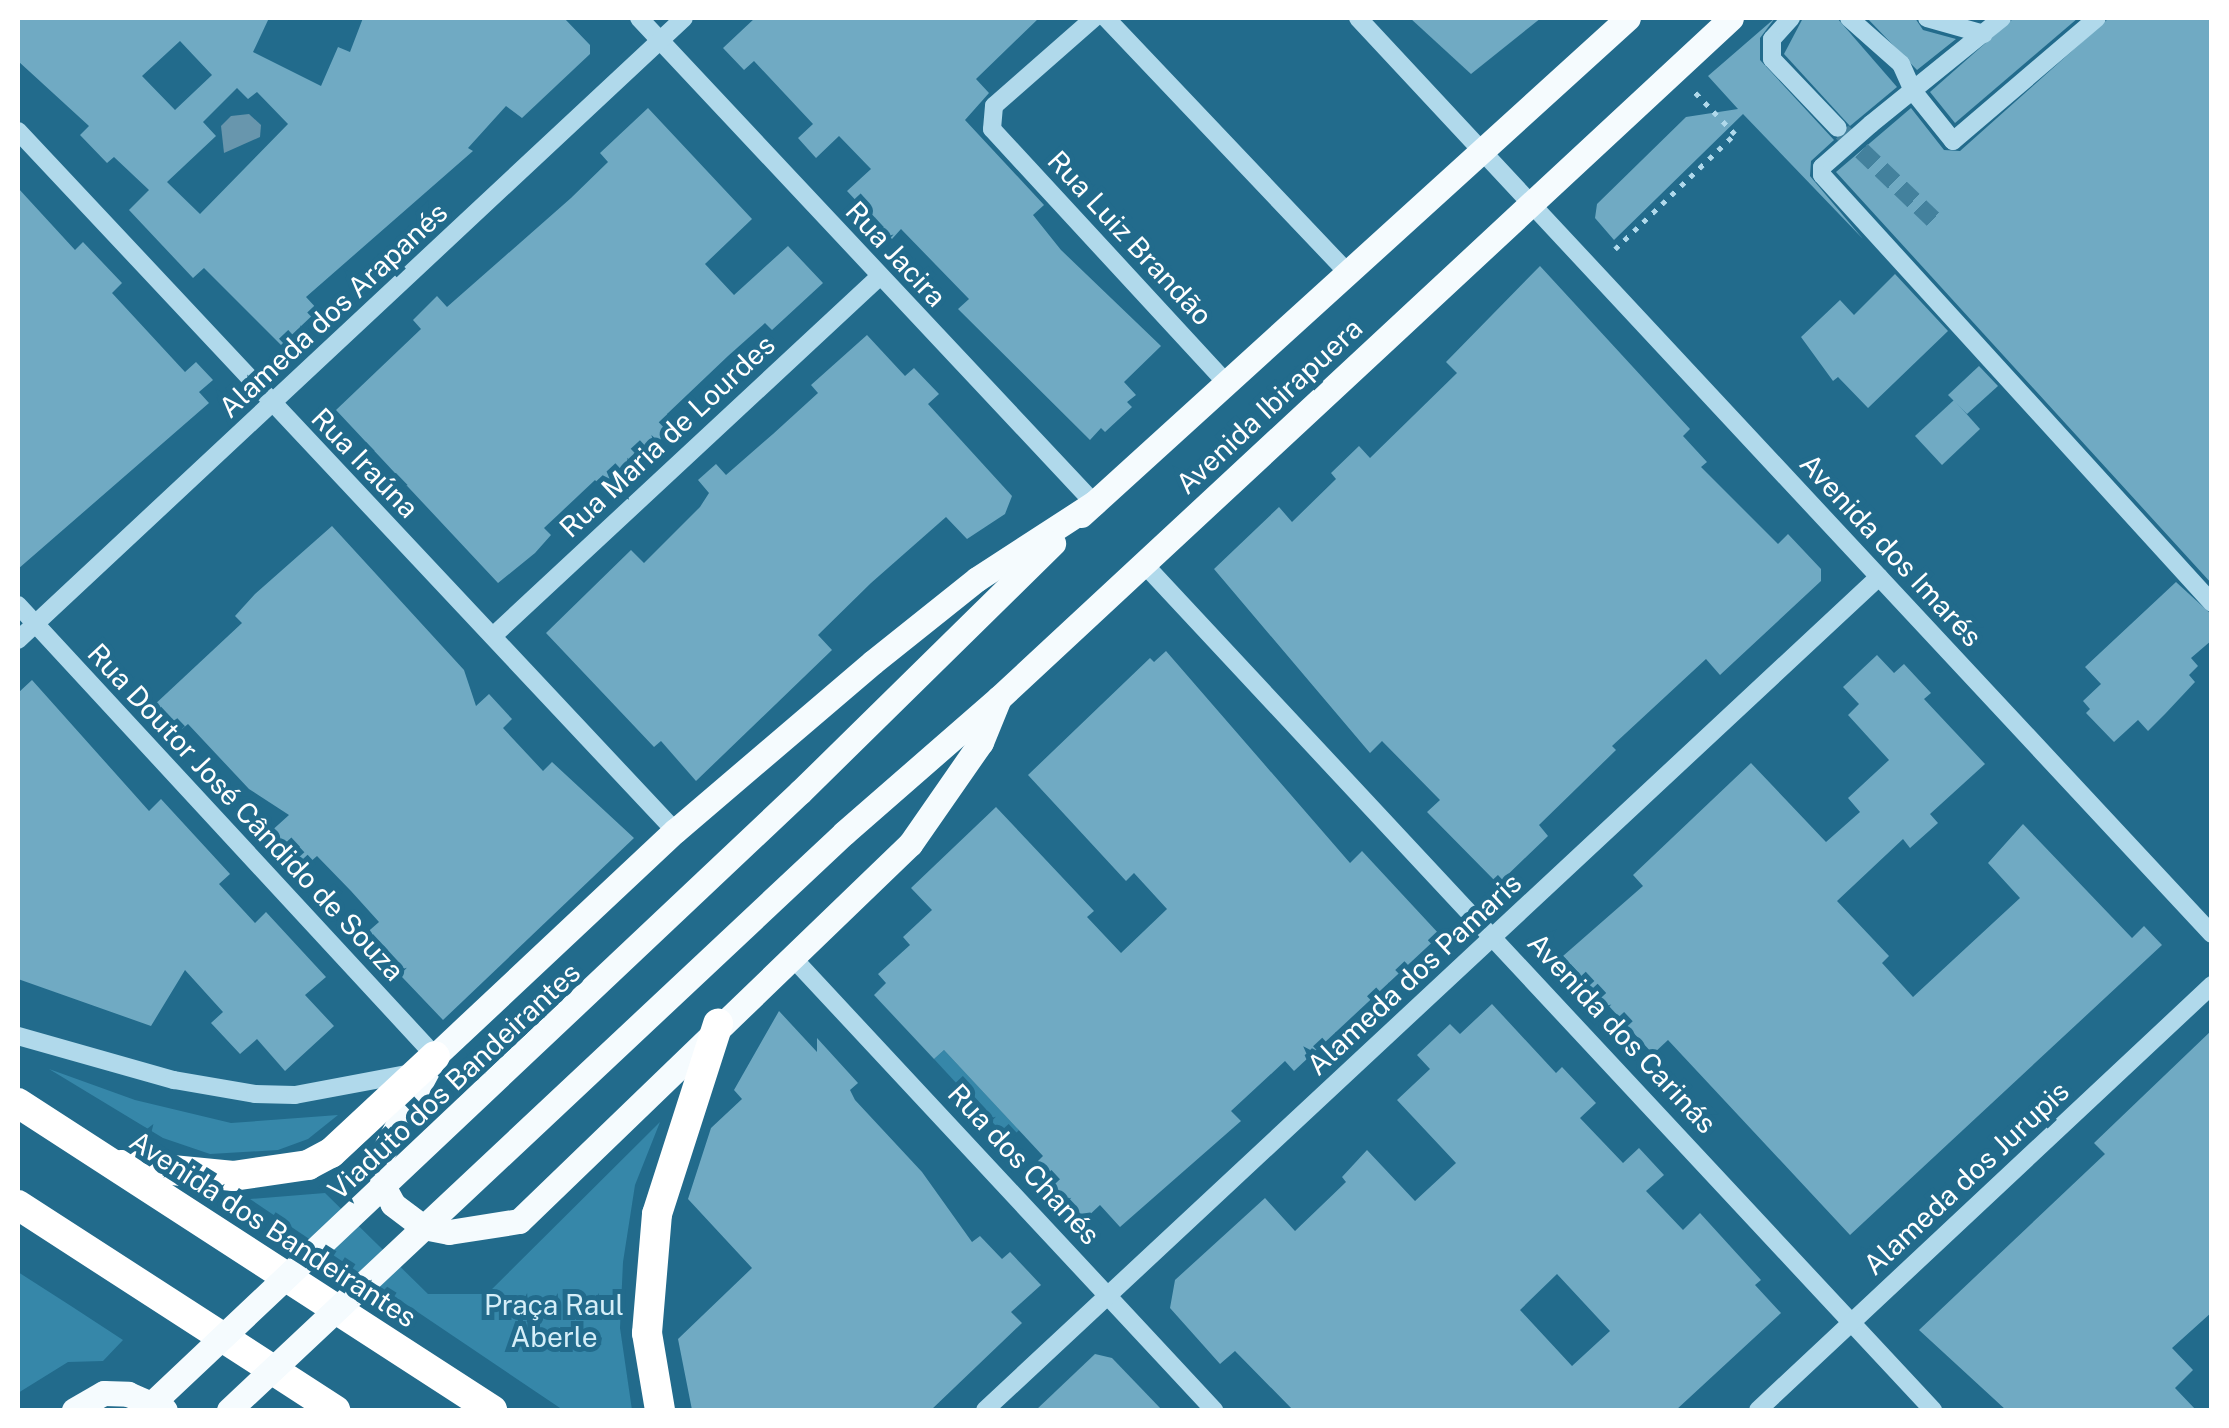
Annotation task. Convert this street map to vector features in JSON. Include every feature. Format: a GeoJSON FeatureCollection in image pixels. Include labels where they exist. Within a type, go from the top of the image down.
{"type":"FeatureCollection","features":[{"type":"Feature","properties":{"kind":"highway"},"geometry":{"type":"LineString","coordinates":[[660,1410],[647,1334],[657,1214],[718,1024]]}},
{"type":"Feature","properties":{"kind":"highway"},"geometry":{"type":"LineString","coordinates":[[112,1164],[233,1176],[308,1164],[331,1153],[424,1064]]}},
{"type":"Feature","properties":{"kind":"highway","name":"Avenida dos Bandeirantes"},"geometry":{"type":"LineString","coordinates":[[18,1103],[492,1410]]}},
{"type":"Feature","properties":{"kind":"highway"},"geometry":{"type":"LineString","coordinates":[[18,1205],[335,1410]]}},
{"type":"Feature","properties":{"kind":"main road","name":"Avenida Ibirapuera"},"geometry":{"type":"LineString","coordinates":[[800,792],[1094,503],[1484,153],[1628,18]]}},
{"type":"Feature","properties":{"kind":"main road","name":"Avenida Ibirapuera"},"geometry":{"type":"LineString","coordinates":[[229,1410],[844,833],[999,698],[1731,18]]}},
{"type":"Feature","properties":{"kind":"main road"},"geometry":{"type":"LineString","coordinates":[[999,698],[981,742],[910,844],[718,1024],[519,1221],[493,1230],[423,1227],[382,1186],[384,1148],[424,1064],[675,831],[977,579],[1094,503]]}},
{"type":"Feature","properties":{"kind":"main road","name":"Viaduto dos Bandeirantes"},"geometry":{"type":"LineString","coordinates":[[145,1410],[800,792]]}},
{"type":"Feature","properties":{"kind":"main road"},"geometry":{"type":"LineString","coordinates":[[74,1410],[104,1393],[128,1394],[165,1410]]}},
{"type":"Feature","properties":{"kind":"street","name":"Rua Jacira"},"geometry":{"type":"LineString","coordinates":[[639,18],[1094,503]]}},
{"type":"Feature","properties":{"kind":"street","name":"Alameda dos Arapanés"},"geometry":{"type":"LineString","coordinates":[[18,640],[684,18]]}},
{"type":"Feature","properties":{"kind":"street","name":"Rua Luiz Brandão"},"geometry":{"type":"LineString","coordinates":[[1094,18],[994,106],[992,129],[1227,384]]}},
{"type":"Feature","properties":{"kind":"street"},"geometry":{"type":"LineString","coordinates":[[1106,18],[1349,274]]}},
{"type":"Feature","properties":{"kind":"street","name":"Avenida dos Imarés"},"geometry":{"type":"LineString","coordinates":[[1358,18],[2212,934]]}},
{"type":"Feature","properties":{"kind":"street"},"geometry":{"type":"LineString","coordinates":[[1791,18],[1772,39],[1772,59],[1838,128]]}},
{"type":"Feature","properties":{"kind":"street"},"geometry":{"type":"LineString","coordinates":[[1849,18],[1901,64],[1914,91],[1947,138],[1958,140],[2097,18]]}},
{"type":"Feature","properties":{"kind":"street"},"geometry":{"type":"LineString","coordinates":[[1927,18],[1984,34]]}},
{"type":"Feature","properties":{"kind":"street"},"geometry":{"type":"LineString","coordinates":[[2002,18],[1822,167],[1822,175],[2212,603]]}},
{"type":"Feature","properties":{"kind":"street","name":"Rua Iraúna"},"geometry":{"type":"LineString","coordinates":[[18,131],[675,831]]}},
{"type":"Feature","properties":{"kind":"street","name":"Rua Maria de Lourdes"},"geometry":{"type":"LineString","coordinates":[[493,636],[879,277]]}},
{"type":"Feature","properties":{"kind":"street","name":"Avenida dos Carinás"},"geometry":{"type":"LineString","coordinates":[[1144,564],[1496,936],[1933,1410]]}},
{"type":"Feature","properties":{"kind":"street","name":"Alameda dos Pamaris"},"geometry":{"type":"LineString","coordinates":[[986,1410],[1879,577]]}},
{"type":"Feature","properties":{"kind":"street","name":"Rua Doutor José Cândido de Souza"},"geometry":{"type":"LineString","coordinates":[[18,605],[424,1064]]}},
{"type":"Feature","properties":{"kind":"street","name":"Rua dos Chanés"},"geometry":{"type":"LineString","coordinates":[[792,956],[1214,1410]]}},
{"type":"Feature","properties":{"kind":"street","name":"Alameda dos Jurupis"},"geometry":{"type":"LineString","coordinates":[[1758,1410],[2212,985]]}},
{"type":"Feature","properties":{"kind":"street"},"geometry":{"type":"LineString","coordinates":[[18,1036],[174,1080],[255,1094],[295,1095],[424,1064]]}},
{"type":"Feature","properties":{"kind":"path"},"geometry":{"type":"LineString","coordinates":[[1614,248],[1735,134],[1692,89]]}},
{"type":"Feature","properties":{"kind":"green space"},"geometry":{"type":"Polygon","coordinates":[[[944,1050],[1019,1130],[1009,1140],[934,1059],[944,1050]]]}},
{"type":"Feature","properties":{"kind":"green space"},"geometry":{"type":"Polygon","coordinates":[[[49,1069],[135,1100],[231,1123],[338,1115],[308,1139],[278,1150],[210,1154],[163,1138],[49,1069]]]}},
{"type":"Feature","properties":{"kind":"green space","name":"Praça Raul Aberle"},"geometry":{"type":"Polygon","coordinates":[[[660,1122],[635,1185],[623,1262],[620,1328],[632,1410],[563,1410],[250,1199],[325,1193],[428,1294],[487,1294],[660,1122]]]}},
{"type":"Feature","properties":{"kind":"green space"},"geometry":{"type":"Polygon","coordinates":[[[18,1272],[123,1340],[103,1361],[68,1362],[18,1393],[18,1272]]]}},
{"type":"Feature","properties":{"kind":"shaded area"},"geometry":{"type":"Polygon","coordinates":[[[249,114],[261,125],[260,137],[224,153],[221,126],[231,116],[249,114]]]}},
{"type":"Feature","properties":{"kind":"building"},"geometry":{"type":"Polygon","coordinates":[[[18,18],[269,18],[253,52],[321,86],[338,47],[350,52],[363,18],[564,18],[590,45],[590,54],[522,118],[506,106],[468,148],[473,151],[306,297],[318,310],[281,345],[204,268],[193,278],[129,210],[149,190],[114,157],[107,163],[80,135],[89,126],[18,61],[18,18]],[[180,41],[142,76],[175,110],[212,75],[180,41]],[[237,88],[203,122],[216,136],[167,182],[200,214],[288,124],[257,92],[248,99],[237,88]]]}},
{"type":"Feature","properties":{"kind":"building"},"geometry":{"type":"Polygon","coordinates":[[[755,18],[1039,18],[976,79],[989,93],[965,120],[1044,205],[1033,215],[1061,250],[1161,346],[1124,382],[1136,395],[1127,402],[1132,407],[1105,432],[1101,428],[1090,440],[958,309],[969,299],[901,229],[892,239],[847,191],[871,169],[839,136],[816,158],[798,138],[813,124],[754,61],[744,70],[723,48],[755,18]]]}},
{"type":"Feature","properties":{"kind":"building"},"geometry":{"type":"Polygon","coordinates":[[[1410,18],[1541,18],[1471,74],[1410,18]]]}},
{"type":"Feature","properties":{"kind":"building"},"geometry":{"type":"Polygon","coordinates":[[[1775,18],[1760,38],[1760,60],[1834,140],[1811,161],[1810,176],[1863,239],[1743,114],[1614,240],[1595,218],[1597,204],[1686,117],[1738,109],[1708,76],[1775,18]]]}},
{"type":"Feature","properties":{"kind":"building"},"geometry":{"type":"Polygon","coordinates":[[[1803,18],[1837,18],[1897,87],[1850,126],[1784,54],[1803,18]]]}},
{"type":"Feature","properties":{"kind":"building"},"geometry":{"type":"Polygon","coordinates":[[[1867,18],[1915,18],[1923,30],[1956,39],[1917,70],[1867,18]]]}},
{"type":"Feature","properties":{"kind":"building"},"geometry":{"type":"Polygon","coordinates":[[[2014,18],[2078,18],[1955,123],[1930,92],[2014,18]]]}},
{"type":"Feature","properties":{"kind":"building"},"geometry":{"type":"Polygon","coordinates":[[[2109,18],[2212,18],[2212,584],[1836,172],[1911,108],[1944,150],[1960,151],[2109,18]]]}},
{"type":"Feature","properties":{"kind":"building"},"geometry":{"type":"Polygon","coordinates":[[[648,108],[752,219],[705,264],[734,295],[788,246],[823,283],[772,330],[765,323],[728,356],[667,414],[677,424],[605,491],[595,480],[544,528],[551,535],[535,553],[498,583],[336,410],[421,329],[413,320],[437,296],[447,307],[571,198],[608,162],[600,153],[648,108]]]}},
{"type":"Feature","properties":{"kind":"building"},"geometry":{"type":"Polygon","coordinates":[[[18,188],[75,250],[83,242],[122,283],[112,293],[185,372],[196,362],[213,380],[199,392],[209,403],[18,569],[18,188]]]}},
{"type":"Feature","properties":{"kind":"building"},"geometry":{"type":"Polygon","coordinates":[[[1540,266],[1690,429],[1683,436],[1707,462],[1701,467],[1778,544],[1788,534],[1821,569],[1821,581],[1720,675],[1706,659],[1612,746],[1616,750],[1539,825],[1548,836],[1498,884],[1427,812],[1440,800],[1382,741],[1370,753],[1214,569],[1279,507],[1292,522],[1336,479],[1331,473],[1359,446],[1370,458],[1457,373],[1446,362],[1540,266]]]}},
{"type":"Feature","properties":{"kind":"building"},"geometry":{"type":"Polygon","coordinates":[[[1895,274],[1948,331],[1868,408],[1838,377],[1833,381],[1801,337],[1840,300],[1854,315],[1895,274]]]}},
{"type":"Feature","properties":{"kind":"building"},"geometry":{"type":"Polygon","coordinates":[[[867,335],[905,376],[914,368],[939,394],[928,404],[1012,496],[1005,514],[967,539],[946,517],[871,583],[818,635],[832,650],[696,781],[661,741],[654,747],[546,633],[631,550],[644,563],[700,507],[709,493],[698,480],[716,464],[726,475],[818,393],[811,385],[867,335]]]}},
{"type":"Feature","properties":{"kind":"building"},"geometry":{"type":"Polygon","coordinates":[[[1979,366],[1998,386],[1967,414],[1948,395],[1979,366]]]}},
{"type":"Feature","properties":{"kind":"building"},"geometry":{"type":"Polygon","coordinates":[[[1954,400],[1980,429],[1942,465],[1915,436],[1954,400]]]}},
{"type":"Feature","properties":{"kind":"building"},"geometry":{"type":"Polygon","coordinates":[[[332,526],[464,670],[476,706],[489,694],[512,719],[503,728],[543,771],[552,762],[634,838],[443,1020],[363,936],[379,922],[351,891],[317,856],[301,870],[268,834],[289,815],[249,789],[188,724],[176,734],[152,707],[242,623],[235,616],[255,594],[332,526]]]}},
{"type":"Feature","properties":{"kind":"building"},"geometry":{"type":"Polygon","coordinates":[[[2176,582],[2212,615],[2212,640],[2191,658],[2198,666],[2189,675],[2195,682],[2165,714],[2148,731],[2138,720],[2114,742],[2086,713],[2090,709],[2083,701],[2101,684],[2085,667],[2176,582]]]}},
{"type":"Feature","properties":{"kind":"building"},"geometry":{"type":"Polygon","coordinates":[[[1166,651],[1350,863],[1362,851],[1440,935],[1294,1071],[1285,1061],[1231,1111],[1241,1121],[1120,1227],[1100,1205],[1085,1219],[1035,1164],[1043,1156],[944,1050],[934,1059],[874,995],[886,983],[878,974],[910,945],[903,937],[932,910],[911,888],[996,807],[1094,911],[1087,917],[1121,953],[1167,909],[1134,873],[1126,881],[1028,775],[1150,658],[1154,662],[1166,651]]]}},
{"type":"Feature","properties":{"kind":"building"},"geometry":{"type":"Polygon","coordinates":[[[1877,655],[1894,673],[1904,664],[1931,693],[1924,699],[1985,764],[1930,814],[1938,823],[1910,848],[1903,839],[1837,901],[1889,956],[1882,963],[1913,997],[2020,898],[1988,863],[2023,824],[2132,938],[2144,926],[2162,945],[1850,1235],[1668,1040],[1653,1054],[1563,956],[1643,886],[1633,875],[1751,763],[1826,842],[1860,812],[1848,798],[1889,760],[1848,715],[1859,704],[1843,687],[1877,655]]]}},
{"type":"Feature","properties":{"kind":"building"},"geometry":{"type":"Polygon","coordinates":[[[32,680],[149,811],[161,799],[230,874],[219,884],[255,923],[266,912],[326,977],[305,995],[334,1026],[285,1071],[257,1039],[240,1054],[211,1023],[223,1012],[185,970],[151,1026],[18,979],[18,693],[32,680]]]}},
{"type":"Feature","properties":{"kind":"building"},"geometry":{"type":"Polygon","coordinates":[[[1492,1004],[1556,1073],[1562,1067],[1596,1103],[1580,1118],[1623,1163],[1639,1148],[1664,1175],[1646,1191],[1683,1230],[1700,1213],[1761,1280],[1755,1285],[1781,1313],[1676,1410],[1293,1410],[1235,1351],[1220,1364],[1170,1308],[1175,1280],[1265,1198],[1295,1231],[1346,1182],[1342,1177],[1367,1150],[1415,1201],[1456,1163],[1397,1100],[1430,1069],[1417,1055],[1450,1024],[1460,1034],[1492,1004]],[[1557,1274],[1520,1310],[1572,1366],[1610,1331],[1557,1274]]]}},
{"type":"Feature","properties":{"kind":"building"},"geometry":{"type":"Polygon","coordinates":[[[779,1011],[817,1052],[817,1038],[858,1083],[850,1090],[855,1100],[922,1172],[972,1242],[980,1236],[1002,1259],[1010,1252],[1041,1285],[1011,1312],[1022,1323],[931,1410],[692,1410],[678,1339],[752,1268],[688,1199],[711,1128],[742,1099],[734,1090],[779,1011]]]}},
{"type":"Feature","properties":{"kind":"building"},"geometry":{"type":"Polygon","coordinates":[[[2212,1030],[2212,1312],[2172,1348],[2193,1370],[2175,1388],[2196,1410],[2006,1410],[1919,1330],[2105,1154],[2094,1143],[2212,1030]]]}},
{"type":"Feature","properties":{"kind":"building"},"geometry":{"type":"Polygon","coordinates":[[[1095,1354],[1112,1358],[1162,1410],[1036,1410],[1095,1354]]]}},
{"type":"Feature","properties":{"kind":"tunnel"},"geometry":{"type":"LineString","coordinates":[[1842,132],[1939,225]]}}]}
